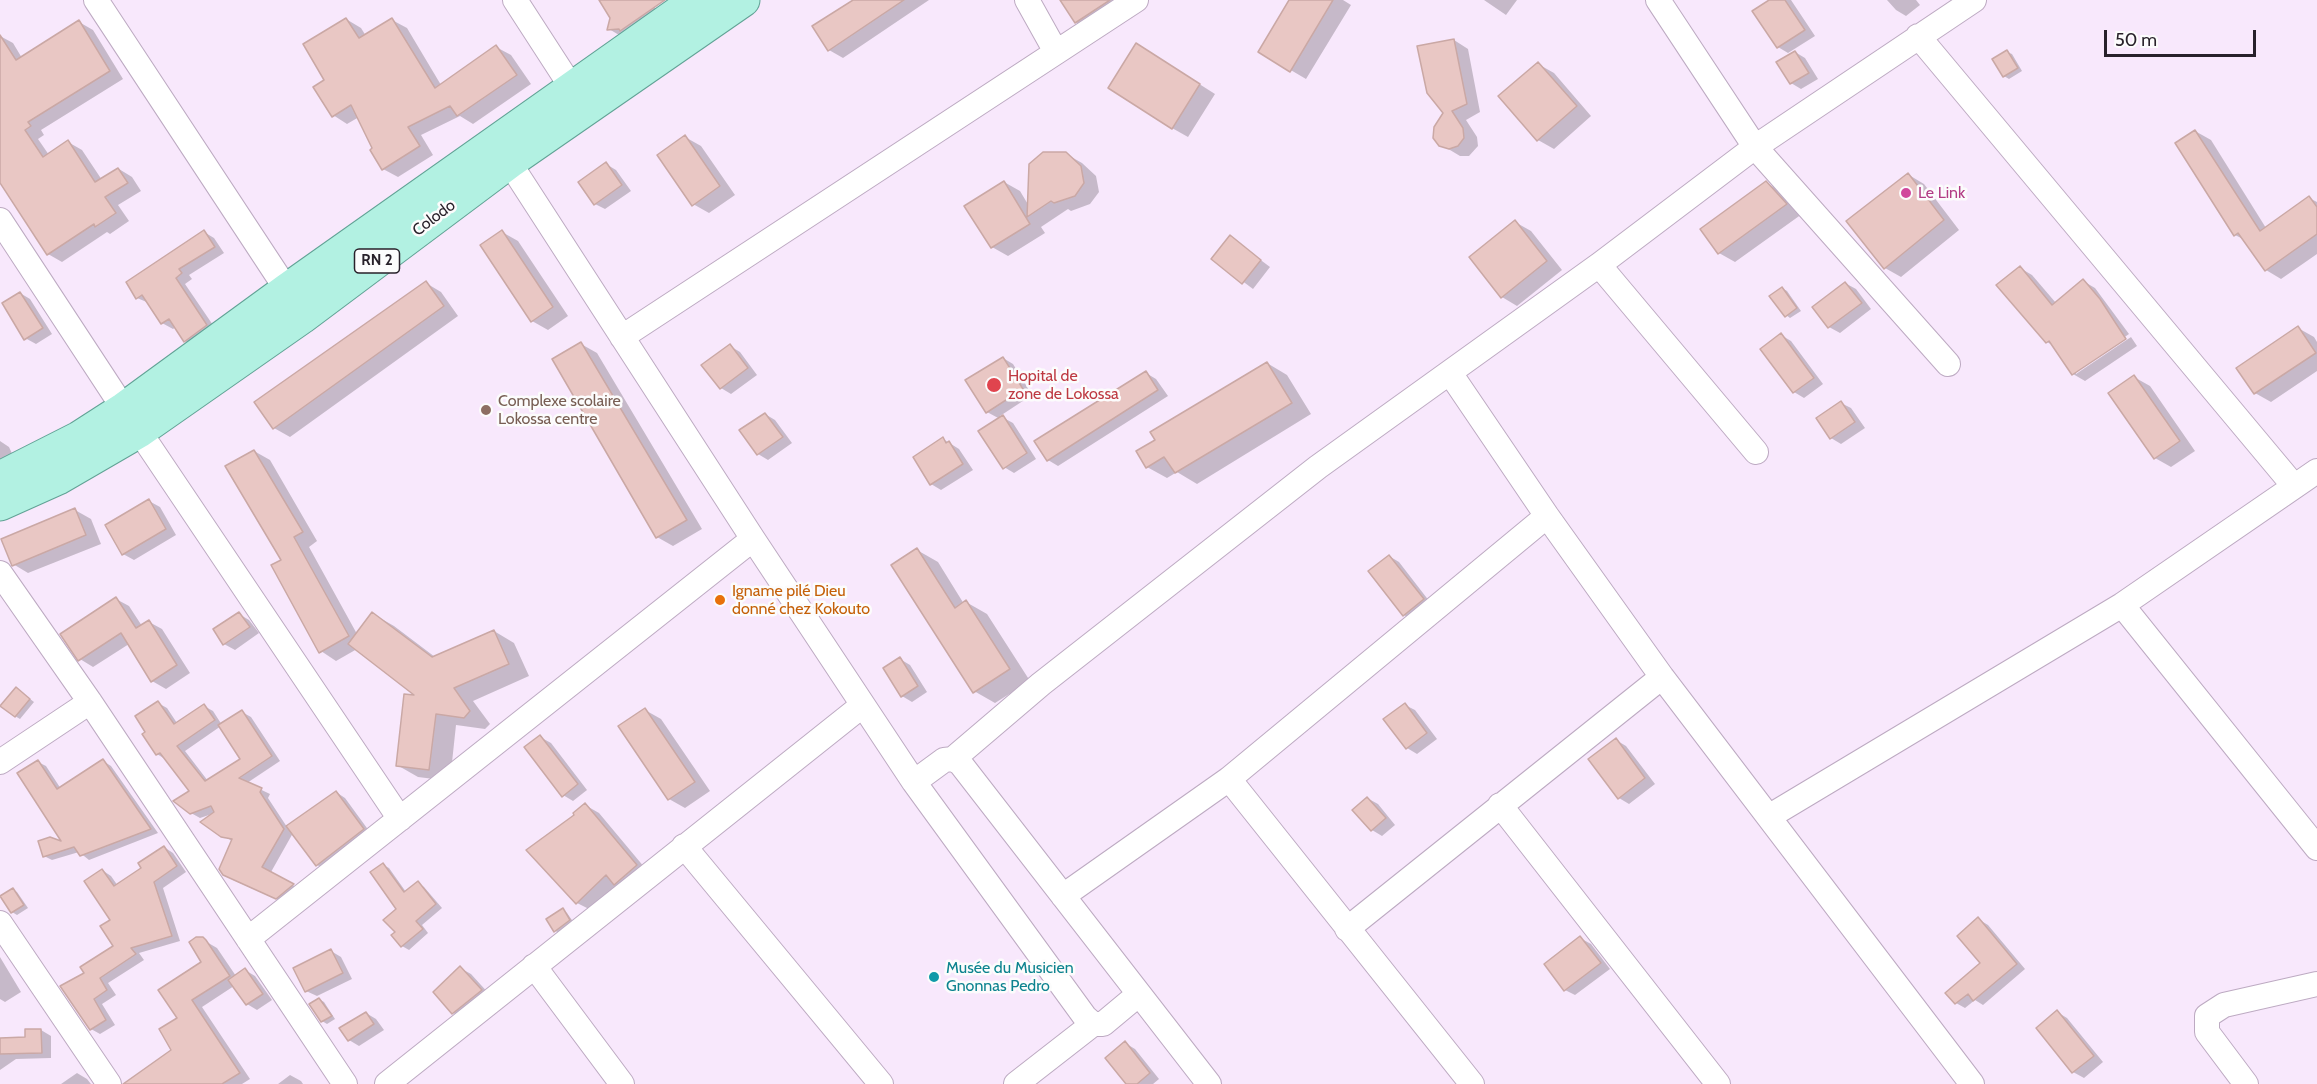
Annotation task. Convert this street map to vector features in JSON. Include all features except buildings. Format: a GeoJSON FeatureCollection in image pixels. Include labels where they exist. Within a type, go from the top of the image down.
{"type":"FeatureCollection","features":[{"type":"Feature","properties":{"kind":"main road","name":"Colodo"},"geometry":{"type":"LineString","coordinates":[[0,504],[57,478],[132,420],[287,290],[698,0]]}},
{"type":"Feature","properties":{"kind":"main road","name":"Colodo"},"geometry":{"type":"LineString","coordinates":[[0,478],[79,438],[132,420],[226,368],[302,316],[509,162],[743,0]]}},
{"type":"Feature","properties":{"kind":"street"},"geometry":{"type":"LineString","coordinates":[[96,0],[287,290]]}},
{"type":"Feature","properties":{"kind":"street"},"geometry":{"type":"LineString","coordinates":[[515,0],[572,88]]}},
{"type":"Feature","properties":{"kind":"street"},"geometry":{"type":"LineString","coordinates":[[1027,0],[1056,52]]}},
{"type":"Feature","properties":{"kind":"street"},"geometry":{"type":"LineString","coordinates":[[622,337],[1136,0]]}},
{"type":"Feature","properties":{"kind":"street"},"geometry":{"type":"LineString","coordinates":[[1658,0],[1755,147],[1948,364]]}},
{"type":"Feature","properties":{"kind":"street"},"geometry":{"type":"LineString","coordinates":[[914,782],[944,760],[953,759],[1041,684],[1318,467],[1599,265],[1755,147],[1974,0]]}},
{"type":"Feature","properties":{"kind":"street"},"geometry":{"type":"LineString","coordinates":[[1918,36],[2294,486]]}},
{"type":"Feature","properties":{"kind":"street"},"geometry":{"type":"LineString","coordinates":[[509,162],[753,539],[914,782],[1085,1017],[1093,1024]]}},
{"type":"Feature","properties":{"kind":"street"},"geometry":{"type":"LineString","coordinates":[[0,220],[400,819]]}},
{"type":"Feature","properties":{"kind":"street"},"geometry":{"type":"LineString","coordinates":[[1599,265],[1756,452]]}},
{"type":"Feature","properties":{"kind":"street"},"geometry":{"type":"LineString","coordinates":[[1450,373],[1547,516],[1662,676],[1972,1084]]}},
{"type":"Feature","properties":{"kind":"street"},"geometry":{"type":"LineString","coordinates":[[1770,816],[2122,605],[2317,471]]}},
{"type":"Feature","properties":{"kind":"street"},"geometry":{"type":"LineString","coordinates":[[1063,896],[1229,779],[1547,516]]}},
{"type":"Feature","properties":{"kind":"street"},"geometry":{"type":"LineString","coordinates":[[248,939],[753,539]]}},
{"type":"Feature","properties":{"kind":"street"},"geometry":{"type":"LineString","coordinates":[[0,573],[90,702],[345,1084]]}},
{"type":"Feature","properties":{"kind":"street"},"geometry":{"type":"LineString","coordinates":[[2122,605],[2317,848]]}},
{"type":"Feature","properties":{"kind":"street"},"geometry":{"type":"LineString","coordinates":[[1347,929],[1662,676]]}},
{"type":"Feature","properties":{"kind":"street"},"geometry":{"type":"LineString","coordinates":[[0,762],[90,702]]}},
{"type":"Feature","properties":{"kind":"street"},"geometry":{"type":"LineString","coordinates":[[387,1084],[863,705]]}},
{"type":"Feature","properties":{"kind":"street"},"geometry":{"type":"LineString","coordinates":[[953,759],[960,763],[1209,1084]]}},
{"type":"Feature","properties":{"kind":"street"},"geometry":{"type":"LineString","coordinates":[[1229,779],[1472,1084]]}},
{"type":"Feature","properties":{"kind":"street"},"geometry":{"type":"LineString","coordinates":[[1500,805],[1718,1084]]}},
{"type":"Feature","properties":{"kind":"street"},"geometry":{"type":"LineString","coordinates":[[684,846],[881,1084]]}},
{"type":"Feature","properties":{"kind":"street"},"geometry":{"type":"LineString","coordinates":[[0,923],[109,1084]]}},
{"type":"Feature","properties":{"kind":"street"},"geometry":{"type":"LineString","coordinates":[[534,966],[622,1084]]}},
{"type":"Feature","properties":{"kind":"street"},"geometry":{"type":"LineString","coordinates":[[2246,1084],[2207,1032],[2207,1016],[2224,1005],[2317,984]]}},
{"type":"Feature","properties":{"kind":"street"},"geometry":{"type":"LineString","coordinates":[[1016,1084],[1093,1024],[1103,1024],[1139,994]]}},
{"type":"Feature","properties":{"kind":"place","name":"Le Link"},"geometry":{"type":"Point","coordinates":[1906,193]}},
{"type":"Feature","properties":{"kind":"place","name":"Hopital de zone de Lokossa"},"geometry":{"type":"Point","coordinates":[994,385]}},
{"type":"Feature","properties":{"kind":"place","name":"Complexe scolaire Lokossa centre"},"geometry":{"type":"Point","coordinates":[486,410]}},
{"type":"Feature","properties":{"kind":"place","name":"Igname pilé Dieu donné chez Kokouto"},"geometry":{"type":"Point","coordinates":[720,600]}},
{"type":"Feature","properties":{"kind":"place","name":"Musée du Musicien Gnonnas Pedro"},"geometry":{"type":"Point","coordinates":[934,977]}}]}
